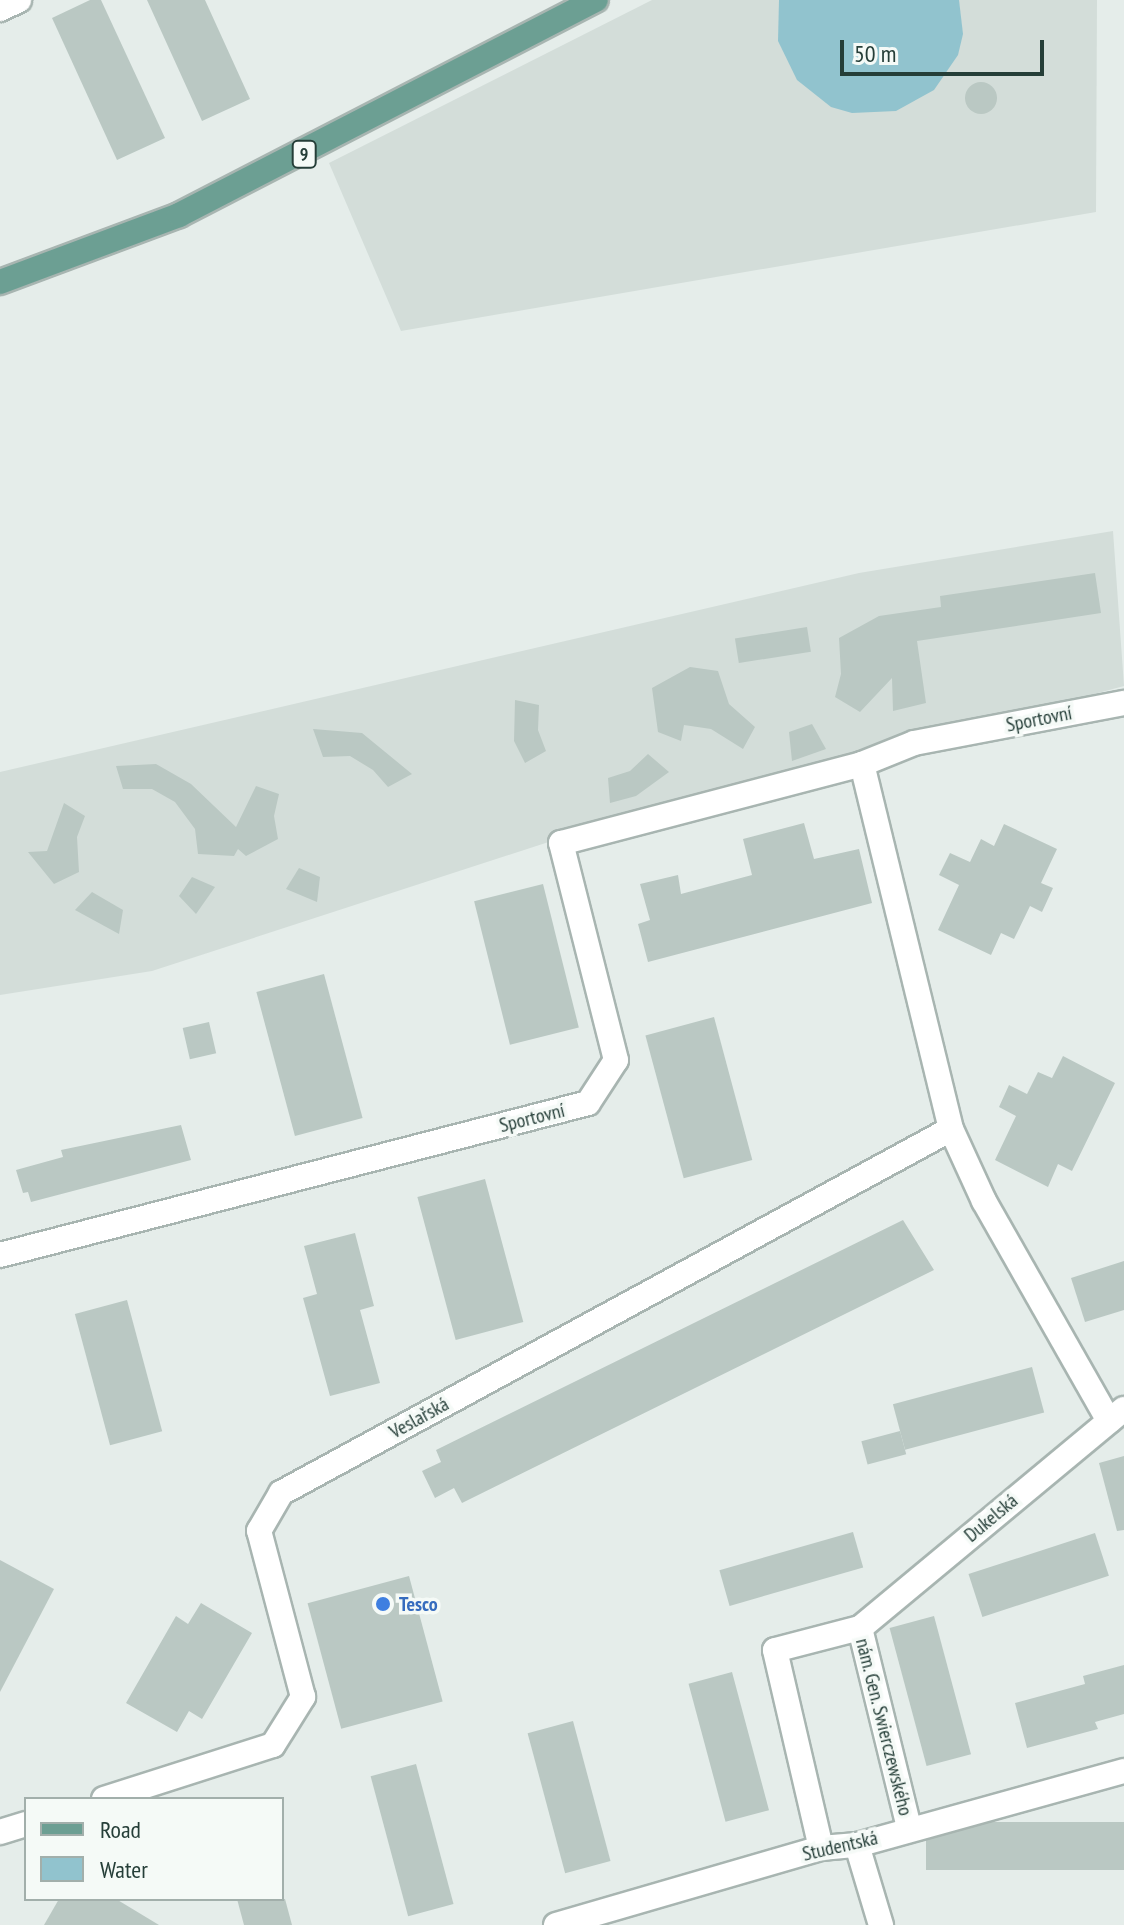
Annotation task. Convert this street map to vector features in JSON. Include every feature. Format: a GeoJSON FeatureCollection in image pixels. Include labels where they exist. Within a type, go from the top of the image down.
{"type":"FeatureCollection","features":[{"type":"Feature","properties":{"kind":"main road","name":"9"},"geometry":{"type":"LineString","coordinates":[[0,282],[179,215],[596,0]]}},
{"type":"Feature","properties":{"kind":"street"},"geometry":{"type":"LineString","coordinates":[[0,9],[19,0]]}},
{"type":"Feature","properties":{"kind":"street","name":"Sportovní"},"geometry":{"type":"LineString","coordinates":[[0,1255],[588,1103],[616,1060],[561,843],[862,764],[914,743],[1124,703]]}},
{"type":"Feature","properties":{"kind":"street"},"geometry":{"type":"LineString","coordinates":[[862,764],[951,1129],[984,1201],[1117,1415]]}},
{"type":"Feature","properties":{"kind":"street","name":"Veslařská"},"geometry":{"type":"LineString","coordinates":[[110,1797],[273,1745],[303,1697],[259,1531],[281,1493],[951,1129]]}},
{"type":"Feature","properties":{"kind":"street","name":"Dukelská"},"geometry":{"type":"LineString","coordinates":[[860,1628],[1117,1415]]}},
{"type":"Feature","properties":{"kind":"street","name":"nám. Gen. Swierczewského"},"geometry":{"type":"LineString","coordinates":[[821,1848],[775,1650],[860,1628],[909,1827]]}},
{"type":"Feature","properties":{"kind":"street","name":"Studentská"},"geometry":{"type":"LineString","coordinates":[[556,1925],[821,1848],[857,1845],[909,1827],[1124,1771]]}},
{"type":"Feature","properties":{"kind":"street"},"geometry":{"type":"LineString","coordinates":[[0,1832],[24,1825]]}},
{"type":"Feature","properties":{"kind":"street"},"geometry":{"type":"LineString","coordinates":[[857,1845],[881,1925]]}},
{"type":"Feature","properties":{"kind":"shaded area"},"geometry":{"type":"Polygon","coordinates":[[[652,0],[1097,0],[1096,212],[401,331],[329,163],[652,0]]]}},
{"type":"Feature","properties":{"kind":"shaded area"},"geometry":{"type":"Polygon","coordinates":[[[1113,531],[1124,686],[567,836],[152,971],[0,995],[0,772],[859,573],[1113,531]]]}},
{"type":"Feature","properties":{"kind":"water"},"geometry":{"type":"Polygon","coordinates":[[[779,0],[959,0],[963,34],[958,55],[934,90],[896,111],[852,113],[831,107],[797,80],[778,41],[779,0]]]}},
{"type":"Feature","properties":{"kind":"building"},"geometry":{"type":"Polygon","coordinates":[[[90,0],[101,0],[165,138],[117,160],[52,18],[90,0]]]}},
{"type":"Feature","properties":{"kind":"building"},"geometry":{"type":"Polygon","coordinates":[[[147,0],[205,0],[250,99],[202,121],[147,0]]]}},
{"type":"Feature","properties":{"kind":"building"},"geometry":{"type":"Polygon","coordinates":[[[981,82],[993,86],[997,98],[993,110],[981,114],[969,110],[965,98],[969,86],[981,82]]]}},
{"type":"Feature","properties":{"kind":"building"},"geometry":{"type":"Polygon","coordinates":[[[1095,573],[1101,613],[917,641],[926,703],[893,711],[892,678],[860,712],[835,697],[841,674],[839,638],[879,616],[941,607],[940,596],[1095,573]]]}},
{"type":"Feature","properties":{"kind":"building"},"geometry":{"type":"Polygon","coordinates":[[[807,627],[811,652],[739,663],[735,638],[807,627]]]}},
{"type":"Feature","properties":{"kind":"building"},"geometry":{"type":"Polygon","coordinates":[[[690,667],[718,671],[729,704],[755,727],[743,749],[711,729],[684,725],[681,741],[658,732],[652,688],[690,667]]]}},
{"type":"Feature","properties":{"kind":"building"},"geometry":{"type":"Polygon","coordinates":[[[515,700],[539,705],[538,730],[546,751],[525,763],[514,741],[515,700]]]}},
{"type":"Feature","properties":{"kind":"building"},"geometry":{"type":"Polygon","coordinates":[[[812,724],[826,749],[792,761],[789,732],[812,724]]]}},
{"type":"Feature","properties":{"kind":"building"},"geometry":{"type":"Polygon","coordinates":[[[313,729],[362,733],[412,774],[388,787],[373,770],[350,756],[323,757],[313,729]]]}},
{"type":"Feature","properties":{"kind":"building"},"geometry":{"type":"Polygon","coordinates":[[[648,754],[669,772],[636,796],[610,803],[608,778],[630,771],[648,754]]]}},
{"type":"Feature","properties":{"kind":"building"},"geometry":{"type":"Polygon","coordinates":[[[156,764],[191,784],[236,827],[256,786],[279,794],[274,816],[278,839],[246,856],[238,849],[234,856],[198,854],[195,829],[175,802],[152,789],[123,789],[116,766],[156,764]]]}},
{"type":"Feature","properties":{"kind":"building"},"geometry":{"type":"Polygon","coordinates":[[[64,803],[85,816],[77,837],[79,872],[54,884],[28,852],[47,851],[64,803]]]}},
{"type":"Feature","properties":{"kind":"building"},"geometry":{"type":"Polygon","coordinates":[[[804,823],[814,859],[859,849],[872,903],[648,962],[638,924],[650,920],[640,884],[678,875],[681,894],[752,875],[743,839],[804,823]]]}},
{"type":"Feature","properties":{"kind":"building"},"geometry":{"type":"Polygon","coordinates":[[[1004,824],[1057,849],[1041,883],[1053,888],[1042,912],[1030,906],[1014,939],[1001,933],[991,955],[938,930],[959,885],[939,875],[950,853],[970,862],[981,839],[994,846],[1004,824]]]}},
{"type":"Feature","properties":{"kind":"building"},"geometry":{"type":"Polygon","coordinates":[[[299,868],[320,877],[317,902],[286,889],[299,868]]]}},
{"type":"Feature","properties":{"kind":"building"},"geometry":{"type":"Polygon","coordinates":[[[192,877],[215,887],[196,914],[179,896],[192,877]]]}},
{"type":"Feature","properties":{"kind":"building"},"geometry":{"type":"Polygon","coordinates":[[[543,884],[579,1028],[510,1045],[474,901],[543,884]]]}},
{"type":"Feature","properties":{"kind":"building"},"geometry":{"type":"Polygon","coordinates":[[[92,892],[123,910],[119,934],[75,910],[92,892]]]}},
{"type":"Feature","properties":{"kind":"building"},"geometry":{"type":"Polygon","coordinates":[[[324,974],[363,1118],[295,1136],[256,992],[324,974]]]}},
{"type":"Feature","properties":{"kind":"building"},"geometry":{"type":"Polygon","coordinates":[[[714,1017],[752,1160],[684,1178],[645,1035],[714,1017]]]}},
{"type":"Feature","properties":{"kind":"building"},"geometry":{"type":"Polygon","coordinates":[[[209,1022],[216,1053],[190,1059],[183,1028],[209,1022]]]}},
{"type":"Feature","properties":{"kind":"building"},"geometry":{"type":"Polygon","coordinates":[[[1063,1056],[1115,1083],[1072,1171],[1058,1164],[1048,1187],[995,1160],[1016,1116],[999,1107],[1009,1085],[1027,1094],[1038,1072],[1052,1078],[1063,1056]]]}},
{"type":"Feature","properties":{"kind":"building"},"geometry":{"type":"Polygon","coordinates":[[[181,1125],[191,1160],[31,1202],[28,1192],[23,1193],[16,1170],[63,1157],[61,1150],[181,1125]]]}},
{"type":"Feature","properties":{"kind":"building"},"geometry":{"type":"Polygon","coordinates":[[[485,1179],[523,1322],[456,1340],[417,1197],[485,1179]]]}},
{"type":"Feature","properties":{"kind":"building"},"geometry":{"type":"Polygon","coordinates":[[[903,1220],[934,1270],[462,1503],[454,1488],[435,1498],[422,1471],[441,1462],[436,1450],[903,1220]]]}},
{"type":"Feature","properties":{"kind":"building"},"geometry":{"type":"Polygon","coordinates":[[[355,1233],[374,1306],[360,1310],[380,1383],[330,1396],[303,1298],[317,1294],[304,1246],[355,1233]]]}},
{"type":"Feature","properties":{"kind":"building"},"geometry":{"type":"Polygon","coordinates":[[[1124,1261],[1124,1310],[1085,1322],[1071,1278],[1124,1261]]]}},
{"type":"Feature","properties":{"kind":"building"},"geometry":{"type":"Polygon","coordinates":[[[127,1300],[162,1431],[110,1445],[75,1314],[127,1300]]]}},
{"type":"Feature","properties":{"kind":"building"},"geometry":{"type":"Polygon","coordinates":[[[1032,1367],[1044,1412],[905,1450],[893,1404],[1032,1367]]]}},
{"type":"Feature","properties":{"kind":"building"},"geometry":{"type":"Polygon","coordinates":[[[900,1431],[906,1454],[868,1465],[861,1441],[900,1431]]]}},
{"type":"Feature","properties":{"kind":"building"},"geometry":{"type":"Polygon","coordinates":[[[1124,1456],[1124,1530],[1117,1531],[1099,1463],[1124,1456]]]}},
{"type":"Feature","properties":{"kind":"building"},"geometry":{"type":"Polygon","coordinates":[[[853,1532],[863,1568],[730,1606],[719,1570],[853,1532]]]}},
{"type":"Feature","properties":{"kind":"building"},"geometry":{"type":"Polygon","coordinates":[[[1095,1533],[1109,1576],[982,1617],[969,1574],[1095,1533]]]}},
{"type":"Feature","properties":{"kind":"building"},"geometry":{"type":"Polygon","coordinates":[[[0,1560],[54,1589],[0,1692],[0,1560]]]}},
{"type":"Feature","properties":{"kind":"building"},"geometry":{"type":"Polygon","coordinates":[[[409,1576],[443,1702],[341,1729],[308,1603],[409,1576]]]}},
{"type":"Feature","properties":{"kind":"building"},"geometry":{"type":"Polygon","coordinates":[[[201,1603],[252,1633],[202,1719],[189,1711],[177,1732],[126,1703],[176,1616],[188,1624],[201,1603]]]}},
{"type":"Feature","properties":{"kind":"building"},"geometry":{"type":"Polygon","coordinates":[[[934,1616],[971,1754],[927,1766],[890,1628],[934,1616]]]}},
{"type":"Feature","properties":{"kind":"building"},"geometry":{"type":"Polygon","coordinates":[[[1124,1665],[1124,1714],[1095,1722],[1098,1729],[1027,1748],[1015,1703],[1085,1684],[1083,1676],[1124,1665]]]}},
{"type":"Feature","properties":{"kind":"building"},"geometry":{"type":"Polygon","coordinates":[[[732,1672],[769,1810],[726,1822],[689,1684],[732,1672]]]}},
{"type":"Feature","properties":{"kind":"building"},"geometry":{"type":"Polygon","coordinates":[[[573,1721],[611,1861],[565,1873],[528,1733],[573,1721]]]}},
{"type":"Feature","properties":{"kind":"building"},"geometry":{"type":"Polygon","coordinates":[[[416,1764],[454,1904],[408,1916],[371,1776],[416,1764]]]}},
{"type":"Feature","properties":{"kind":"building"},"geometry":{"type":"Polygon","coordinates":[[[926,1822],[1124,1822],[1124,1870],[926,1870],[926,1822]]]}},
{"type":"Feature","properties":{"kind":"building"},"geometry":{"type":"Polygon","coordinates":[[[285,1899],[292,1925],[244,1925],[238,1901],[285,1899]]]}},
{"type":"Feature","properties":{"kind":"building"},"geometry":{"type":"Polygon","coordinates":[[[58,1901],[119,1901],[159,1925],[44,1925],[58,1901]]]}},
{"type":"Feature","properties":{"kind":"place","name":"Tesco"},"geometry":{"type":"Point","coordinates":[383,1604]}}]}
